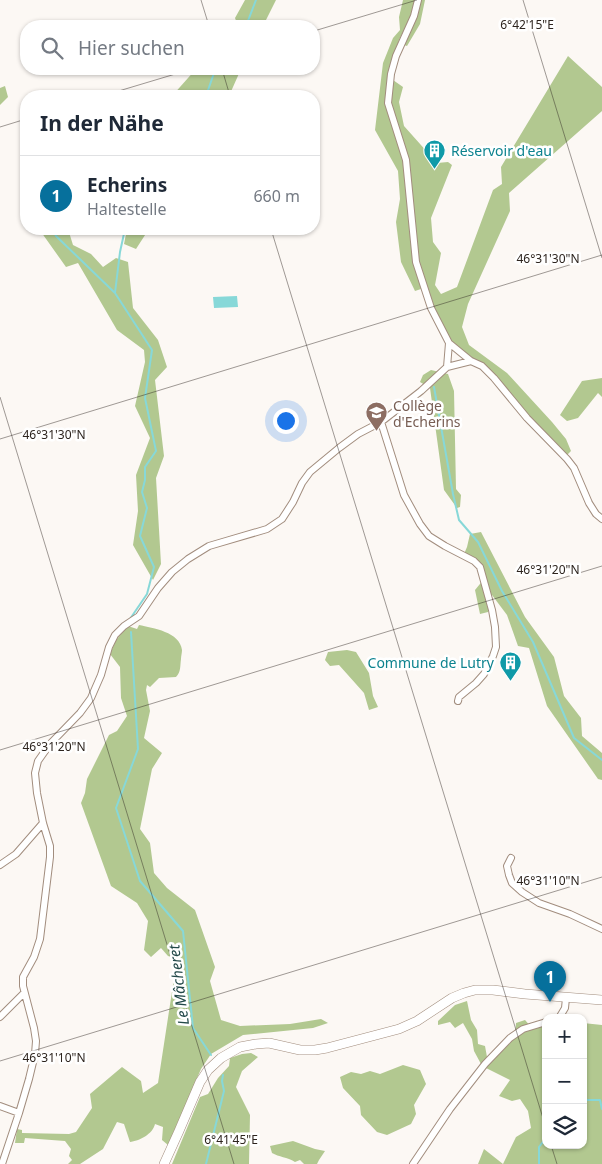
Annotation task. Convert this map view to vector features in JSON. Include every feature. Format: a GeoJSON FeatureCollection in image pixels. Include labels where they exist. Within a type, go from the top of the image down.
{"type":"FeatureCollection","features":[{"type":"Feature","properties":{"kind":"street"},"geometry":{"type":"LineString","coordinates":[[418,0],[414,16],[390,74],[388,103],[406,160],[416,262],[431,308],[449,343],[470,361],[482,366],[527,418],[567,459],[574,468],[589,503],[596,514],[602,519]]}},
{"type":"Feature","properties":{"kind":"street"},"geometry":{"type":"LineString","coordinates":[[447,366],[449,343]]}},
{"type":"Feature","properties":{"kind":"street"},"geometry":{"type":"LineString","coordinates":[[2,1164],[20,1113],[35,1054],[34,1028],[24,993],[23,977],[34,957],[40,939],[50,846],[42,823],[37,793],[35,773],[38,761],[50,744],[80,713],[91,698],[101,676],[109,647],[115,635],[139,616],[158,588],[172,572],[209,546],[267,529],[282,519],[310,472],[358,434],[381,422],[421,391],[447,366],[470,361]]}},
{"type":"Feature","properties":{"kind":"street"},"geometry":{"type":"LineString","coordinates":[[381,422],[404,495],[420,524],[429,536],[474,561],[480,567],[495,628],[496,646],[484,674],[459,697],[458,701]]}},
{"type":"Feature","properties":{"kind":"street"},"geometry":{"type":"LineString","coordinates":[[0,865],[16,854],[42,823]]}},
{"type":"Feature","properties":{"kind":"street"},"geometry":{"type":"LineString","coordinates":[[511,858],[507,866],[508,875],[512,884],[522,892],[539,903],[570,914],[602,929]]}},
{"type":"Feature","properties":{"kind":"street"},"geometry":{"type":"LineString","coordinates":[[164,1164],[200,1082],[208,1070],[221,1058],[240,1047],[269,1043],[300,1050],[327,1048],[399,1028],[417,1021],[452,998],[475,990],[602,1000]]}},
{"type":"Feature","properties":{"kind":"street"},"geometry":{"type":"LineString","coordinates":[[0,1017],[24,993]]}},
{"type":"Feature","properties":{"kind":"street"},"geometry":{"type":"LineString","coordinates":[[562,1014],[566,998]]}},
{"type":"Feature","properties":{"kind":"street"},"geometry":{"type":"LineString","coordinates":[[413,1164],[484,1064],[510,1038],[523,1029],[542,1023]]}},
{"type":"Feature","properties":{"kind":"street"},"geometry":{"type":"LineString","coordinates":[[0,1106],[20,1113]]}},
{"type":"Feature","properties":{"kind":"green space"},"geometry":{"type":"Polygon","coordinates":[[[245,0],[276,0],[266,20],[236,20],[235,18],[245,0]]]}},
{"type":"Feature","properties":{"kind":"green space"},"geometry":{"type":"Polygon","coordinates":[[[403,0],[416,0],[412,14],[399,40],[388,73],[385,102],[403,160],[413,262],[421,289],[415,291],[401,262],[396,222],[400,199],[398,171],[375,130],[383,63],[393,38],[400,30],[399,17],[403,0]]]}},
{"type":"Feature","properties":{"kind":"green space"},"geometry":{"type":"Polygon","coordinates":[[[421,0],[425,0],[420,24],[407,46],[404,45],[415,20],[421,0]]]}},
{"type":"Feature","properties":{"kind":"green space"},"geometry":{"type":"Polygon","coordinates":[[[568,56],[602,87],[602,111],[509,193],[510,211],[468,304],[462,327],[469,345],[507,373],[566,439],[571,451],[566,456],[526,413],[451,341],[433,309],[417,262],[407,160],[390,102],[393,80],[403,87],[399,102],[404,126],[437,163],[448,162],[452,165],[431,218],[433,242],[441,253],[435,285],[441,294],[457,287],[493,190],[502,184],[501,167],[568,56]]]}},
{"type":"Feature","properties":{"kind":"green space"},"geometry":{"type":"Polygon","coordinates":[[[191,75],[238,75],[232,90],[177,90],[191,75]]]}},
{"type":"Feature","properties":{"kind":"green space"},"geometry":{"type":"Polygon","coordinates":[[[5,86],[8,97],[0,105],[0,88],[5,86]]]}},
{"type":"Feature","properties":{"kind":"green space"},"geometry":{"type":"Polygon","coordinates":[[[43,235],[70,235],[73,245],[91,254],[103,267],[116,258],[128,262],[133,308],[158,340],[167,367],[155,380],[164,456],[156,478],[161,564],[153,580],[133,545],[138,511],[136,475],[150,438],[135,406],[145,362],[144,350],[117,330],[78,263],[66,267],[43,235]]]}},
{"type":"Feature","properties":{"kind":"green space"},"geometry":{"type":"Polygon","coordinates":[[[126,235],[145,235],[136,249],[124,244],[126,235]]]}},
{"type":"Feature","properties":{"kind":"green space"},"geometry":{"type":"Polygon","coordinates":[[[431,370],[448,374],[454,391],[456,489],[461,495],[460,507],[457,508],[444,490],[430,388],[420,382],[423,375],[431,370]]]}},
{"type":"Feature","properties":{"kind":"green space"},"geometry":{"type":"Polygon","coordinates":[[[602,378],[602,397],[598,393],[578,418],[567,421],[560,415],[582,381],[602,378]]]}},
{"type":"Feature","properties":{"kind":"green space"},"geometry":{"type":"Polygon","coordinates":[[[481,532],[525,617],[554,657],[564,696],[581,718],[582,736],[602,753],[602,780],[598,779],[547,706],[529,648],[518,646],[507,615],[492,595],[488,612],[480,614],[475,590],[484,579],[480,564],[464,554],[470,534],[481,532]]]}},
{"type":"Feature","properties":{"kind":"green space"},"geometry":{"type":"Polygon","coordinates":[[[139,625],[158,629],[171,635],[180,644],[182,650],[180,671],[176,677],[159,678],[150,687],[147,685],[146,690],[150,711],[144,738],[162,753],[152,769],[140,829],[150,843],[154,873],[167,888],[195,910],[215,967],[210,981],[221,1020],[240,1026],[290,1024],[321,1019],[328,1023],[313,1028],[243,1035],[211,1054],[201,1069],[168,1145],[162,1140],[163,1127],[155,1124],[152,1131],[130,1142],[124,1124],[117,1122],[103,1149],[80,1164],[68,1164],[72,1160],[69,1156],[71,1149],[65,1141],[25,1138],[24,1143],[15,1143],[17,1129],[22,1130],[22,1133],[69,1134],[76,1132],[92,1108],[90,1094],[122,1067],[141,1081],[143,1093],[158,1083],[177,959],[168,956],[161,948],[151,957],[144,950],[148,921],[137,903],[111,886],[81,803],[87,779],[109,735],[117,731],[127,716],[121,698],[120,667],[110,654],[116,640],[128,626],[137,629],[139,625]]]}},
{"type":"Feature","properties":{"kind":"green space"},"geometry":{"type":"Polygon","coordinates":[[[347,650],[356,652],[369,673],[373,696],[378,707],[369,710],[364,693],[339,665],[330,666],[325,660],[328,652],[347,650]]]}},
{"type":"Feature","properties":{"kind":"green space"},"geometry":{"type":"Polygon","coordinates":[[[467,1001],[471,1020],[477,1030],[478,1044],[485,1046],[487,1057],[481,1064],[474,1051],[472,1039],[463,1023],[455,1028],[450,1022],[438,1025],[438,1021],[455,1005],[467,1001]]]}},
{"type":"Feature","properties":{"kind":"green space"},"geometry":{"type":"Polygon","coordinates":[[[525,1020],[532,1028],[542,1025],[542,1149],[587,1149],[587,1023],[602,1025],[602,1164],[503,1164],[516,1137],[531,1128],[528,1111],[520,1099],[512,1101],[499,1096],[510,1080],[484,1067],[515,1038],[516,1023],[525,1020]]]}},
{"type":"Feature","properties":{"kind":"green space"},"geometry":{"type":"Polygon","coordinates":[[[251,1053],[258,1057],[242,1071],[236,1087],[250,1115],[249,1164],[172,1164],[200,1097],[208,1094],[218,1078],[229,1066],[230,1058],[251,1053]]]}},
{"type":"Feature","properties":{"kind":"green space"},"geometry":{"type":"Polygon","coordinates":[[[403,1065],[420,1070],[426,1084],[414,1105],[416,1114],[411,1124],[387,1135],[377,1132],[361,1115],[360,1106],[343,1088],[340,1077],[351,1072],[361,1074],[370,1071],[380,1074],[403,1065]]]}},
{"type":"Feature","properties":{"kind":"green space"},"geometry":{"type":"Polygon","coordinates":[[[293,1141],[325,1151],[317,1164],[304,1164],[300,1160],[295,1162],[272,1153],[270,1146],[293,1141]]]}},
{"type":"Feature","properties":{"kind":"green space"},"geometry":{"type":"Polygon","coordinates":[[[484,1149],[503,1164],[478,1164],[484,1149]]]}},
{"type":"Feature","properties":{"kind":"water"},"geometry":{"type":"Polygon","coordinates":[[[237,296],[238,307],[214,308],[213,297],[237,296]]]}},
{"type":"Feature","properties":{"kind":"waterway","name":"Le Mâcheret"},"geometry":{"type":"LineString","coordinates":[[248,20],[256,0]]}},
{"type":"Feature","properties":{"kind":"waterway","name":"Le Mâcheret"},"geometry":{"type":"LineString","coordinates":[[208,90],[213,75]]}},
{"type":"Feature","properties":{"kind":"waterway"},"geometry":{"type":"LineString","coordinates":[[56,235],[115,293]]}},
{"type":"Feature","properties":{"kind":"waterway","name":"Le Mâcheret"},"geometry":{"type":"LineString","coordinates":[[124,235],[115,293],[152,350],[145,398],[156,451],[145,467],[145,480],[142,492],[147,508],[140,536],[154,567],[147,594],[130,619]]}},
{"type":"Feature","properties":{"kind":"waterway"},"geometry":{"type":"LineString","coordinates":[[434,387],[459,520],[478,542],[502,591],[533,642],[574,738],[602,760]]}},
{"type":"Feature","properties":{"kind":"waterway","name":"Le Mâcheret"},"geometry":{"type":"LineString","coordinates":[[131,632],[138,749],[116,808],[140,881],[183,931],[193,1028],[211,1055]]}},
{"type":"Feature","properties":{"kind":"waterway","name":"Le Mâcheret"},"geometry":{"type":"LineString","coordinates":[[206,1164],[224,1091],[223,1075]]}},
{"type":"Feature","properties":{"kind":"waterway"},"geometry":{"type":"LineString","coordinates":[[587,1100],[600,1100],[602,1109]]}},
{"type":"Feature","properties":{"kind":"waterway"},"geometry":{"type":"LineString","coordinates":[[539,1164],[539,1147],[542,1143]]}},
{"type":"Feature","properties":{"kind":"place","name":"Réservoir d'eau"},"geometry":{"type":"Point","coordinates":[435,169]}},
{"type":"Feature","properties":{"kind":"place","name":"Collège d'Echerins"},"geometry":{"type":"Point","coordinates":[377,432]}},
{"type":"Feature","properties":{"kind":"place","name":"Commune de Lutry"},"geometry":{"type":"Point","coordinates":[510,681]}},
{"type":"Feature","properties":{"kind":"place","name":"Echerins"},"geometry":{"type":"Point","coordinates":[550,1002]}}]}
